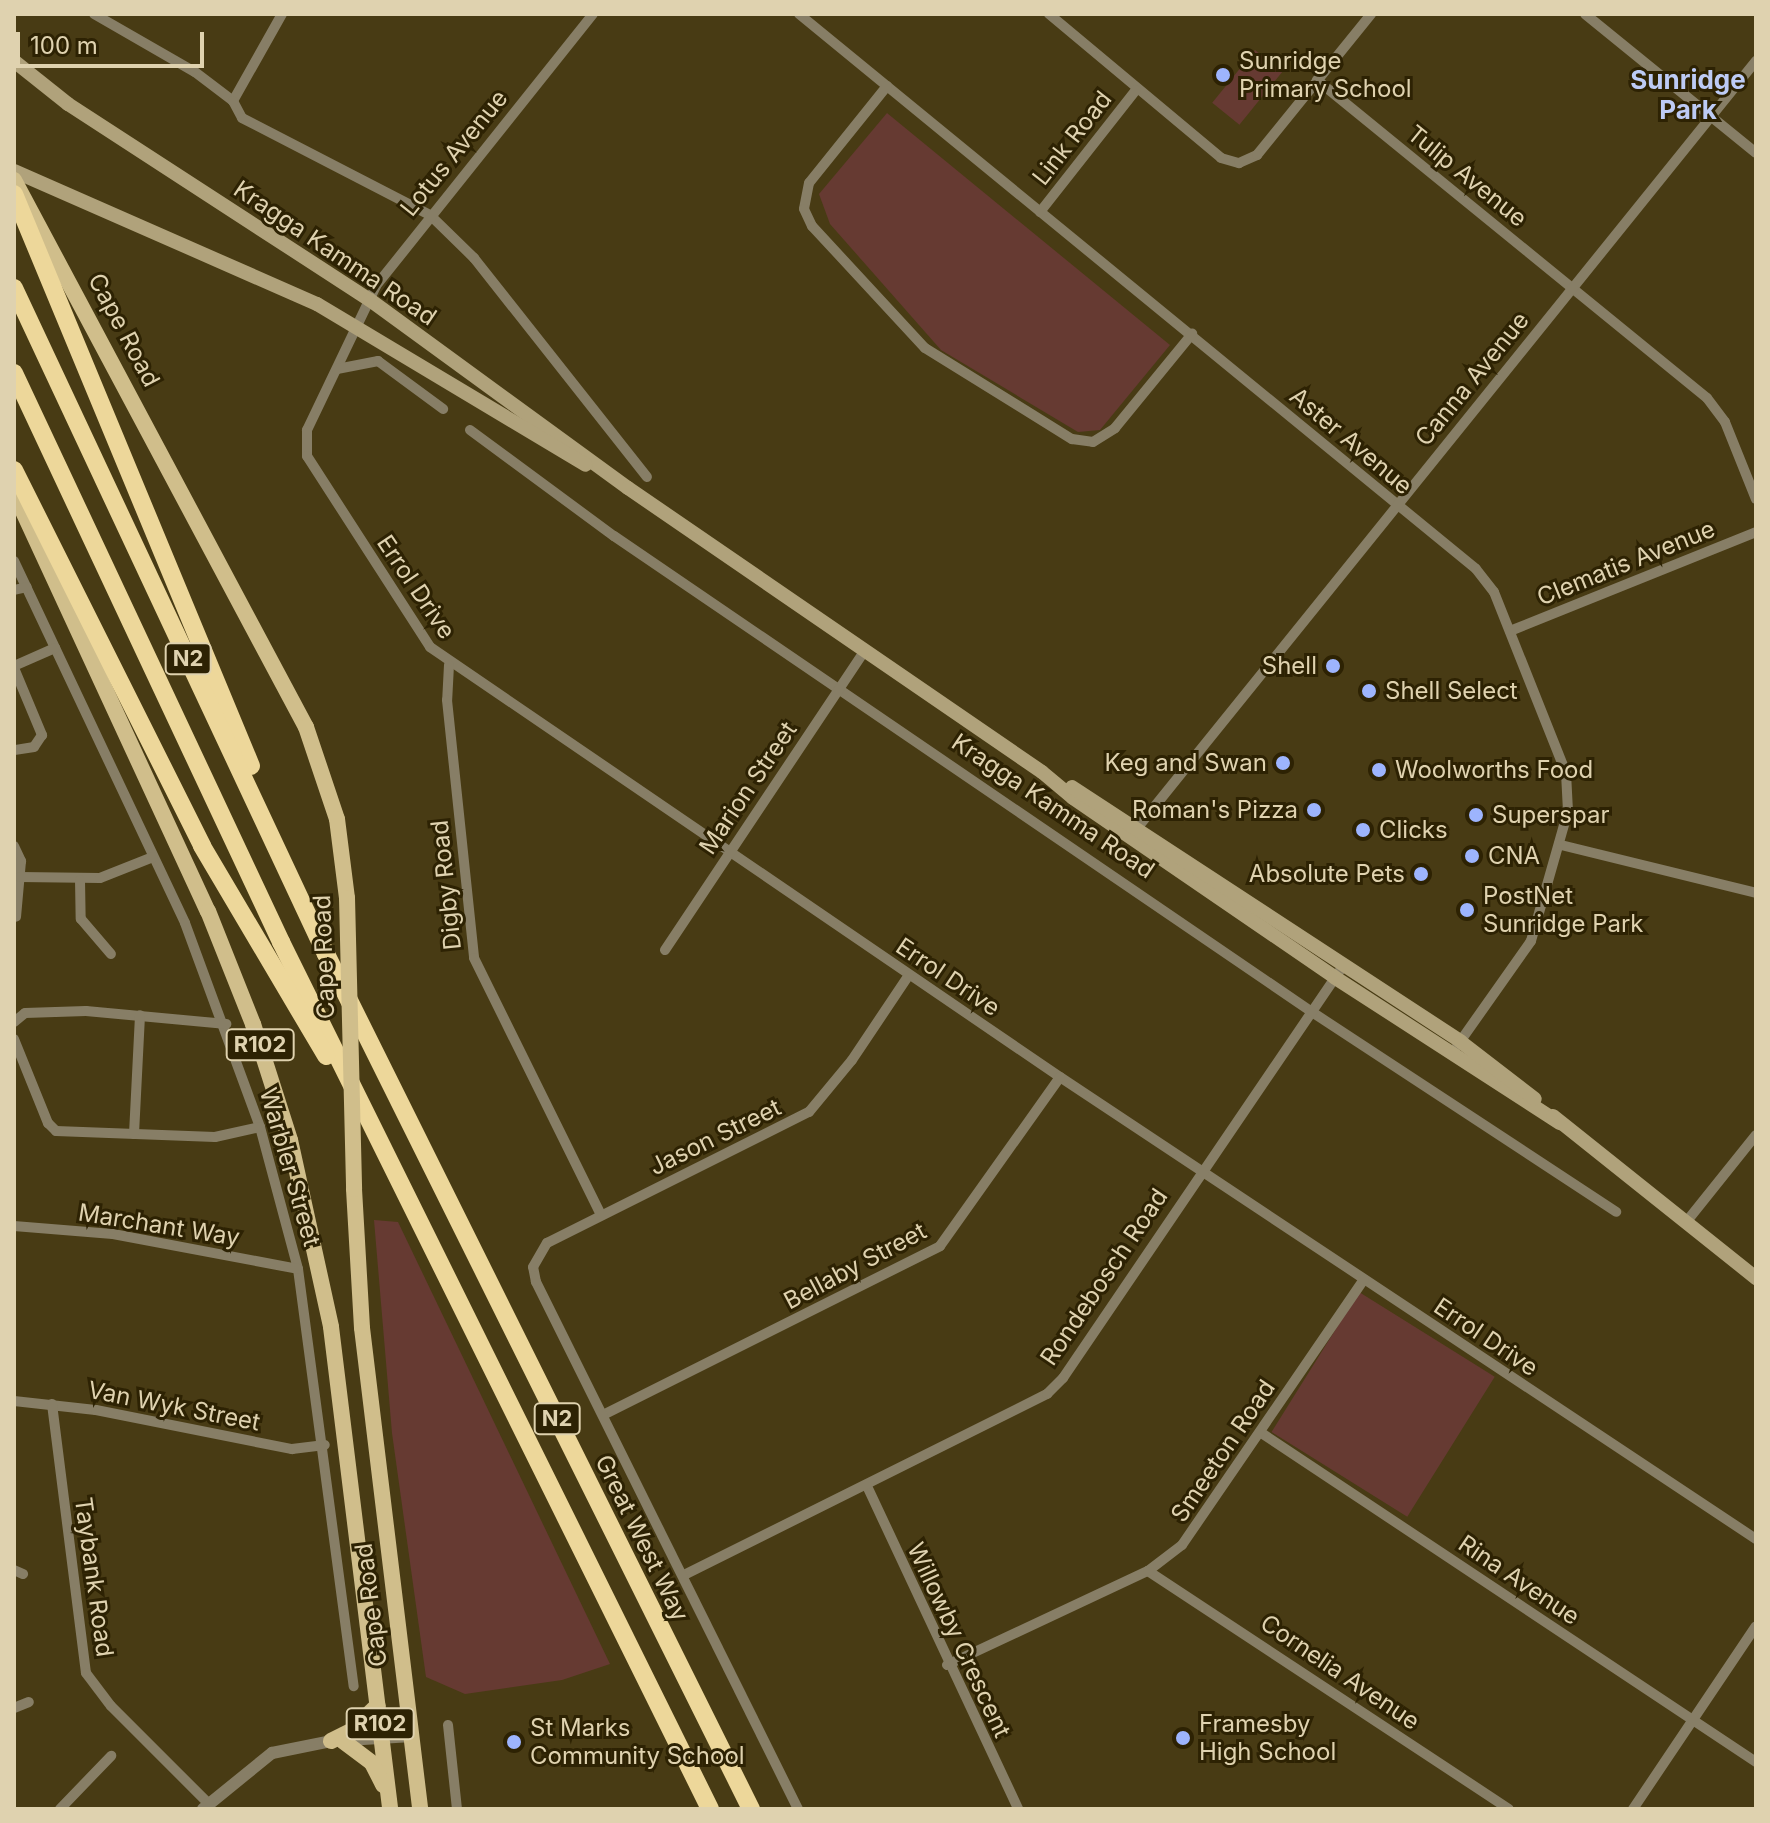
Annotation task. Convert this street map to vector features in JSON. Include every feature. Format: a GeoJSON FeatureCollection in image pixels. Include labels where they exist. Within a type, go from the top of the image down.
{"type":"FeatureCollection","features":[{"type":"Feature","properties":{"kind":"highway"},"geometry":{"type":"LineString","coordinates":[[14,194],[363,1030]]}},
{"type":"Feature","properties":{"kind":"highway","name":"N2"},"geometry":{"type":"LineString","coordinates":[[14,288],[363,1030]]}},
{"type":"Feature","properties":{"kind":"highway","name":"N2"},"geometry":{"type":"LineString","coordinates":[[14,373],[383,1150],[710,1809]]}},
{"type":"Feature","properties":{"kind":"highway"},"geometry":{"type":"LineString","coordinates":[[14,470],[202,846],[383,1150]]}},
{"type":"Feature","properties":{"kind":"highway","name":"Great West Way"},"geometry":{"type":"LineString","coordinates":[[363,1030],[751,1809]]}},
{"type":"Feature","properties":{"kind":"main road","name":"Kragga Kamma Road"},"geometry":{"type":"LineString","coordinates":[[14,61],[68,104],[370,300],[628,488],[1042,772],[1338,972],[1457,1047],[1687,1221],[1756,1278]]}},
{"type":"Feature","properties":{"kind":"main road","name":"Kragga Kamma Road"},"geometry":{"type":"LineString","coordinates":[[14,171],[358,325],[530,434],[628,488]]}},
{"type":"Feature","properties":{"kind":"main road","name":"Cape Road"},"geometry":{"type":"LineString","coordinates":[[14,180],[306,727],[337,819],[347,898],[354,1189],[362,1328],[420,1809]]}},
{"type":"Feature","properties":{"kind":"main road","name":"Cape Road"},"geometry":{"type":"LineString","coordinates":[[14,492],[208,911],[285,1123],[331,1327],[389,1803]]}},
{"type":"Feature","properties":{"kind":"main road"},"geometry":{"type":"LineString","coordinates":[[378,1705],[337,1741],[372,1763],[389,1803]]}},
{"type":"Feature","properties":{"kind":"street"},"geometry":{"type":"LineString","coordinates":[[94,14],[195,72],[233,101],[242,118],[430,215],[491,279],[647,477]]}},
{"type":"Feature","properties":{"kind":"street"},"geometry":{"type":"LineString","coordinates":[[233,101],[282,14]]}},
{"type":"Feature","properties":{"kind":"street","name":"Lotus Avenue"},"geometry":{"type":"LineString","coordinates":[[358,325],[370,300],[430,215],[593,14]]}},
{"type":"Feature","properties":{"kind":"street","name":"Aster Avenue"},"geometry":{"type":"LineString","coordinates":[[799,14],[1192,334],[1485,579],[1510,631],[1566,773],[1568,811],[1561,845],[1531,941],[1457,1047]]}},
{"type":"Feature","properties":{"kind":"street"},"geometry":{"type":"LineString","coordinates":[[1049,14],[1136,90],[1221,158],[1239,163],[1257,155],[1371,14]]}},
{"type":"Feature","properties":{"kind":"street"},"geometry":{"type":"LineString","coordinates":[[1585,14],[1756,153]]}},
{"type":"Feature","properties":{"kind":"street","name":"Canna Avenue"},"geometry":{"type":"LineString","coordinates":[[1134,832],[1756,61]]}},
{"type":"Feature","properties":{"kind":"street","name":"Tulip Avenue"},"geometry":{"type":"LineString","coordinates":[[1317,80],[1715,406],[1756,499]]}},
{"type":"Feature","properties":{"kind":"street"},"geometry":{"type":"LineString","coordinates":[[887,86],[809,183],[804,209],[812,226],[925,348],[1072,439],[1093,442],[1115,428],[1192,334]]}},
{"type":"Feature","properties":{"kind":"street","name":"Link Road"},"geometry":{"type":"LineString","coordinates":[[1040,212],[1136,90]]}},
{"type":"Feature","properties":{"kind":"street","name":"Errol Drive"},"geometry":{"type":"LineString","coordinates":[[358,325],[307,430],[307,456],[430,647],[449,665],[1200,1171],[1756,1539]]}},
{"type":"Feature","properties":{"kind":"street"},"geometry":{"type":"LineString","coordinates":[[337,369],[378,361],[443,409]]}},
{"type":"Feature","properties":{"kind":"street","name":"Kragga Kamma Road"},"geometry":{"type":"LineString","coordinates":[[470,430],[614,536],[1312,1012],[1616,1212]]}},
{"type":"Feature","properties":{"kind":"street","name":"Clematis Avenue"},"geometry":{"type":"LineString","coordinates":[[1510,631],[1756,532]]}},
{"type":"Feature","properties":{"kind":"street","name":"Warbler Street"},"geometry":{"type":"LineString","coordinates":[[14,561],[153,857],[226,1024],[260,1127],[298,1269],[325,1445],[354,1686]]}},
{"type":"Feature","properties":{"kind":"street"},"geometry":{"type":"LineString","coordinates":[[14,590],[27,587]]}},
{"type":"Feature","properties":{"kind":"street"},"geometry":{"type":"LineString","coordinates":[[14,750],[34,747],[42,735],[14,667],[55,648]]}},
{"type":"Feature","properties":{"kind":"street","name":"Marion Street"},"geometry":{"type":"LineString","coordinates":[[665,950],[865,650]]}},
{"type":"Feature","properties":{"kind":"street","name":"Digby Road"},"geometry":{"type":"LineString","coordinates":[[449,665],[447,700],[474,958],[601,1215]]}},
{"type":"Feature","properties":{"kind":"street"},"geometry":{"type":"LineString","coordinates":[[1561,845],[1756,893]]}},
{"type":"Feature","properties":{"kind":"street"},"geometry":{"type":"LineString","coordinates":[[14,846],[20,854],[16,917]]}},
{"type":"Feature","properties":{"kind":"street"},"geometry":{"type":"LineString","coordinates":[[20,877],[80,880],[116,873],[153,857]]}},
{"type":"Feature","properties":{"kind":"street"},"geometry":{"type":"LineString","coordinates":[[80,880],[81,919],[111,954]]}},
{"type":"Feature","properties":{"kind":"street","name":"Rondebosch Road"},"geometry":{"type":"LineString","coordinates":[[684,1575],[1047,1394],[1063,1378],[1200,1171],[1338,972]]}},
{"type":"Feature","properties":{"kind":"street","name":"Jason Street"},"geometry":{"type":"LineString","coordinates":[[535,1259],[547,1243],[809,1112],[852,1060],[909,975]]}},
{"type":"Feature","properties":{"kind":"street"},"geometry":{"type":"LineString","coordinates":[[14,1022],[25,1013],[45,1011],[140,1015],[226,1024]]}},
{"type":"Feature","properties":{"kind":"street"},"geometry":{"type":"LineString","coordinates":[[134,1134],[140,1015]]}},
{"type":"Feature","properties":{"kind":"street"},"geometry":{"type":"LineString","coordinates":[[14,1039],[51,1129],[223,1137],[260,1127]]}},
{"type":"Feature","properties":{"kind":"street","name":"Bellaby Street"},"geometry":{"type":"LineString","coordinates":[[603,1415],[940,1246],[1060,1077]]}},
{"type":"Feature","properties":{"kind":"street"},"geometry":{"type":"LineString","coordinates":[[1687,1221],[1756,1135]]}},
{"type":"Feature","properties":{"kind":"street","name":"Marchant Way"},"geometry":{"type":"LineString","coordinates":[[14,1226],[113,1234],[298,1269]]}},
{"type":"Feature","properties":{"kind":"street","name":"Great West Way"},"geometry":{"type":"LineString","coordinates":[[535,1259],[536,1282],[798,1809]]}},
{"type":"Feature","properties":{"kind":"street","name":"Smeeton Road"},"geometry":{"type":"LineString","coordinates":[[947,1665],[1148,1571],[1201,1524],[1364,1279]]}},
{"type":"Feature","properties":{"kind":"street","name":"Van Wyk Street"},"geometry":{"type":"LineString","coordinates":[[14,1401],[52,1404],[292,1449],[325,1445]]}},
{"type":"Feature","properties":{"kind":"street","name":"Taybank Road"},"geometry":{"type":"LineString","coordinates":[[52,1404],[86,1673],[111,1706],[206,1806]]}},
{"type":"Feature","properties":{"kind":"street","name":"Rina Avenue"},"geometry":{"type":"LineString","coordinates":[[1260,1432],[1756,1762]]}},
{"type":"Feature","properties":{"kind":"street","name":"Willowby Crescent"},"geometry":{"type":"LineString","coordinates":[[867,1486],[947,1665],[1018,1809]]}},
{"type":"Feature","properties":{"kind":"street","name":"Cornelia Avenue"},"geometry":{"type":"LineString","coordinates":[[1148,1571],[1509,1809]]}},
{"type":"Feature","properties":{"kind":"street"},"geometry":{"type":"LineString","coordinates":[[1633,1809],[1756,1626]]}},
{"type":"Feature","properties":{"kind":"street"},"geometry":{"type":"LineString","coordinates":[[14,1708],[29,1702]]}},
{"type":"Feature","properties":{"kind":"street"},"geometry":{"type":"LineString","coordinates":[[448,1725],[457,1809]]}},
{"type":"Feature","properties":{"kind":"street"},"geometry":{"type":"LineString","coordinates":[[206,1806],[262,1758],[337,1741],[412,1736]]}},
{"type":"Feature","properties":{"kind":"street"},"geometry":{"type":"LineString","coordinates":[[60,1809],[111,1756]]}},
{"type":"Feature","properties":{"kind":"shaded area"},"geometry":{"type":"Polygon","coordinates":[[[1255,50],[1282,72],[1239,125],[1212,103],[1255,50]]]}},
{"type":"Feature","properties":{"kind":"shaded area"},"geometry":{"type":"Polygon","coordinates":[[[887,113],[1170,345],[1100,430],[1078,432],[941,350],[830,224],[819,194],[887,113]]]}},
{"type":"Feature","properties":{"kind":"shaded area"},"geometry":{"type":"Polygon","coordinates":[[[374,1220],[398,1222],[610,1664],[562,1680],[465,1694],[426,1677],[392,1433],[374,1220]]]}},
{"type":"Feature","properties":{"kind":"shaded area"},"geometry":{"type":"Polygon","coordinates":[[[1359,1292],[1495,1377],[1407,1517],[1272,1432],[1359,1292]]]}},
{"type":"Feature","properties":{"kind":"place","name":"Sunridge Primary School"},"geometry":{"type":"Point","coordinates":[1223,75]}},
{"type":"Feature","properties":{"kind":"place","name":"Shell"},"geometry":{"type":"Point","coordinates":[1333,666]}},
{"type":"Feature","properties":{"kind":"place","name":"Shell Select"},"geometry":{"type":"Point","coordinates":[1369,691]}},
{"type":"Feature","properties":{"kind":"place","name":"Keg and Swan"},"geometry":{"type":"Point","coordinates":[1283,763]}},
{"type":"Feature","properties":{"kind":"place","name":"Woolworths Food"},"geometry":{"type":"Point","coordinates":[1379,770]}},
{"type":"Feature","properties":{"kind":"place","name":"Roman's Pizza"},"geometry":{"type":"Point","coordinates":[1314,810]}},
{"type":"Feature","properties":{"kind":"place","name":"Superspar"},"geometry":{"type":"Point","coordinates":[1476,815]}},
{"type":"Feature","properties":{"kind":"place","name":"Clicks"},"geometry":{"type":"Point","coordinates":[1363,830]}},
{"type":"Feature","properties":{"kind":"place","name":"CNA"},"geometry":{"type":"Point","coordinates":[1472,856]}},
{"type":"Feature","properties":{"kind":"place","name":"Absolute Pets"},"geometry":{"type":"Point","coordinates":[1421,874]}},
{"type":"Feature","properties":{"kind":"place","name":"PostNet Sunridge Park"},"geometry":{"type":"Point","coordinates":[1467,910]}},
{"type":"Feature","properties":{"kind":"place","name":"Framesby High School"},"geometry":{"type":"Point","coordinates":[1183,1738]}},
{"type":"Feature","properties":{"kind":"place","name":"St Marks Community School"},"geometry":{"type":"Point","coordinates":[514,1742]}},
{"type":"Feature","properties":{"kind":"district","name":"Sunridge Park"},"geometry":{"type":"Point","coordinates":[1688,95]}}]}
